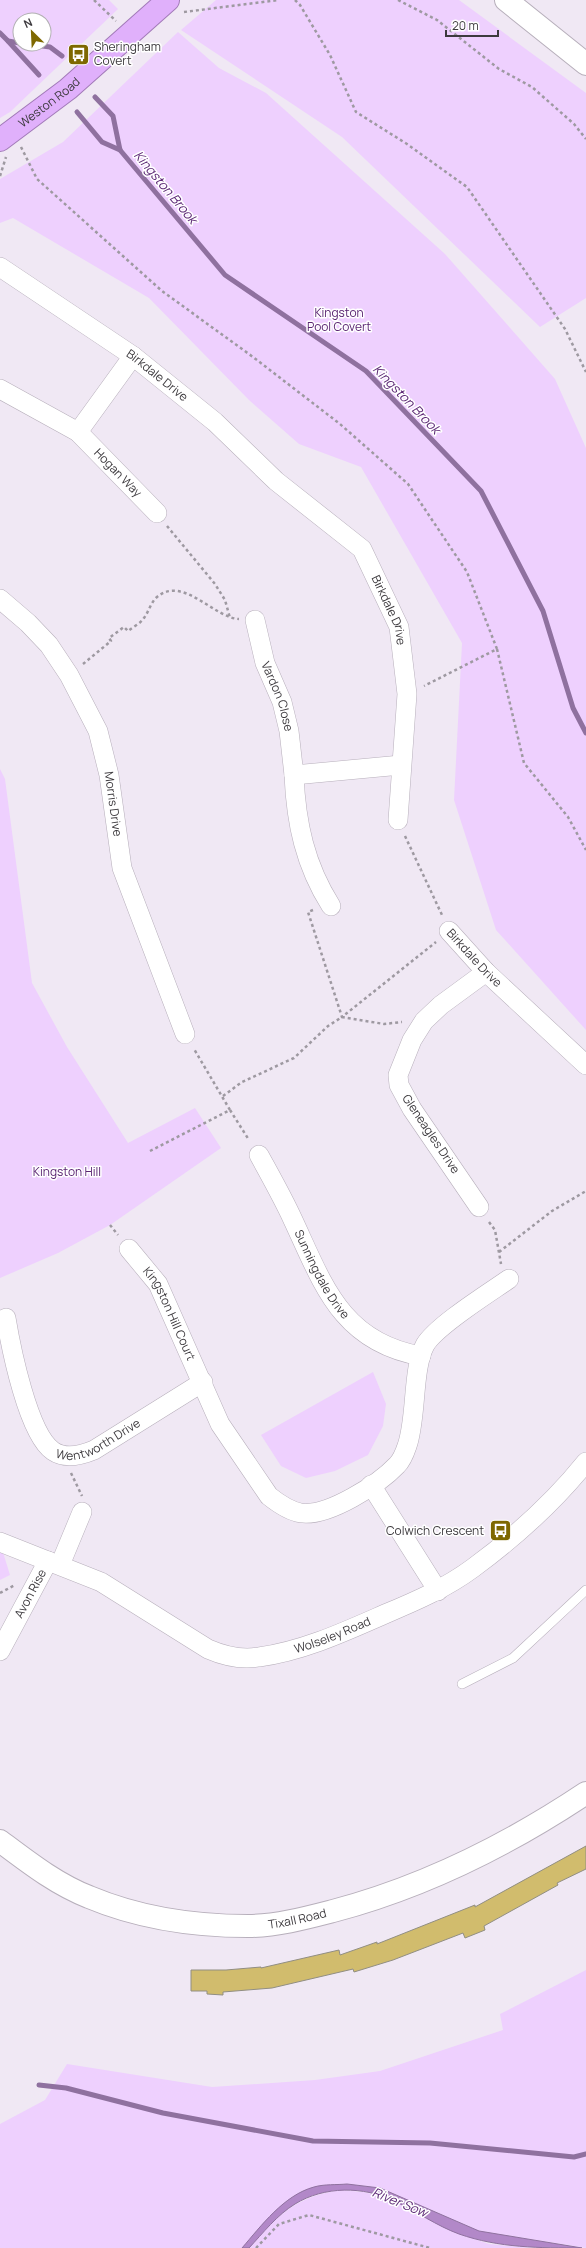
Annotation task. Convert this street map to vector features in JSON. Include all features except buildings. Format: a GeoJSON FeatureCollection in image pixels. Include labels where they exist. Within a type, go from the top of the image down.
{"type":"FeatureCollection","features":[{"type":"Feature","properties":{"kind":"highway","name":"Weston Road"},"geometry":{"type":"LineString","coordinates":[[9,146],[68,89],[173,6]]}},
{"type":"Feature","properties":{"kind":"street"},"geometry":{"type":"LineString","coordinates":[[506,0],[586,64]]}},
{"type":"Feature","properties":{"kind":"street","name":"Birkdale Drive"},"geometry":{"type":"LineString","coordinates":[[0,267],[133,356],[215,422],[276,481],[362,549],[399,626],[407,694],[398,820]]}},
{"type":"Feature","properties":{"kind":"street"},"geometry":{"type":"LineString","coordinates":[[78,432],[133,356]]}},
{"type":"Feature","properties":{"kind":"street","name":"Hogan Way"},"geometry":{"type":"LineString","coordinates":[[0,389],[78,432],[157,513]]}},
{"type":"Feature","properties":{"kind":"street","name":"Morris Drive"},"geometry":{"type":"LineString","coordinates":[[0,599],[28,623],[49,645],[69,675],[98,731],[109,775],[122,868],[184,1034]]}},
{"type":"Feature","properties":{"kind":"street","name":"Vardon Close"},"geometry":{"type":"LineString","coordinates":[[255,620],[265,662],[282,702],[288,731],[294,775],[298,824],[312,872],[326,908]]}},
{"type":"Feature","properties":{"kind":"street"},"geometry":{"type":"LineString","coordinates":[[294,775],[401,765]]}},
{"type":"Feature","properties":{"kind":"street","name":"Birkdale Drive"},"geometry":{"type":"LineString","coordinates":[[449,931],[486,972],[586,1065]]}},
{"type":"Feature","properties":{"kind":"street","name":"Gleneagles Drive"},"geometry":{"type":"LineString","coordinates":[[479,1207],[412,1109],[399,1085],[398,1075],[412,1040],[424,1021],[441,1005],[486,972]]}},
{"type":"Feature","properties":{"kind":"street","name":"Sunningdale Drive"},"geometry":{"type":"LineString","coordinates":[[259,1155],[294,1220],[320,1279],[336,1304],[363,1332],[384,1346],[404,1353],[421,1356]]}},
{"type":"Feature","properties":{"kind":"street","name":"Kingston Hill Court"},"geometry":{"type":"LineString","coordinates":[[129,1249],[158,1284],[203,1382]]}},
{"type":"Feature","properties":{"kind":"street"},"geometry":{"type":"LineString","coordinates":[[203,1382],[220,1424],[269,1496],[280,1505],[302,1513],[316,1513],[333,1508],[371,1485],[398,1465],[407,1446],[412,1423],[421,1356],[425,1345],[435,1333],[508,1279]]}},
{"type":"Feature","properties":{"kind":"street","name":"Wentworth Drive"},"geometry":{"type":"LineString","coordinates":[[6,1318],[14,1362],[37,1428],[45,1442],[53,1451],[62,1455],[79,1456],[94,1450],[203,1382]]}},
{"type":"Feature","properties":{"kind":"street","name":"Wolseley Road"},"geometry":{"type":"LineString","coordinates":[[54,1563],[101,1582],[208,1649],[222,1655],[239,1658],[258,1657],[303,1648],[346,1632],[438,1591],[473,1568],[513,1536],[566,1485],[586,1462]]}},
{"type":"Feature","properties":{"kind":"street"},"geometry":{"type":"LineString","coordinates":[[371,1485],[438,1591]]}},
{"type":"Feature","properties":{"kind":"street"},"geometry":{"type":"LineString","coordinates":[[54,1563],[82,1512]]}},
{"type":"Feature","properties":{"kind":"street","name":"Avon Rise"},"geometry":{"type":"LineString","coordinates":[[0,1542],[54,1563],[0,1651]]}},
{"type":"Feature","properties":{"kind":"street","name":"Tixall Road"},"geometry":{"type":"LineString","coordinates":[[0,1841],[44,1874],[88,1897],[138,1915],[197,1923],[249,1926],[301,1920],[406,1889],[478,1857],[552,1815],[586,1792]]}},
{"type":"Feature","properties":{"kind":"lane"},"geometry":{"type":"LineString","coordinates":[[462,1684],[513,1658],[586,1590]]}},
{"type":"Feature","properties":{"kind":"path"},"geometry":{"type":"LineString","coordinates":[[94,0],[118,22]]}},
{"type":"Feature","properties":{"kind":"path"},"geometry":{"type":"LineString","coordinates":[[173,6],[279,0]]}},
{"type":"Feature","properties":{"kind":"path"},"geometry":{"type":"LineString","coordinates":[[295,0],[300,5],[330,55],[356,112],[407,144],[467,187],[565,329],[586,372]]}},
{"type":"Feature","properties":{"kind":"path"},"geometry":{"type":"LineString","coordinates":[[398,0],[438,20],[499,69],[532,87],[574,124],[586,139]]}},
{"type":"Feature","properties":{"kind":"path"},"geometry":{"type":"LineString","coordinates":[[0,176],[9,146]]}},
{"type":"Feature","properties":{"kind":"path"},"geometry":{"type":"LineString","coordinates":[[9,146],[37,180],[162,291],[253,357],[340,424],[408,484],[467,572],[497,649],[524,763],[568,817],[586,850]]}},
{"type":"Feature","properties":{"kind":"path"},"geometry":{"type":"LineString","coordinates":[[157,513],[215,584],[225,600],[230,619]]}},
{"type":"Feature","properties":{"kind":"path"},"geometry":{"type":"LineString","coordinates":[[95,655],[111,641],[109,638],[124,627],[128,631],[144,619],[152,603],[158,596],[165,592],[186,593],[230,619],[255,620]]}},
{"type":"Feature","properties":{"kind":"path"},"geometry":{"type":"LineString","coordinates":[[407,694],[497,649]]}},
{"type":"Feature","properties":{"kind":"path","name":"Birkdale Drive"},"geometry":{"type":"LineString","coordinates":[[398,820],[449,931]]}},
{"type":"Feature","properties":{"kind":"path"},"geometry":{"type":"LineString","coordinates":[[326,908],[315,909],[308,912],[342,1017]]}},
{"type":"Feature","properties":{"kind":"path"},"geometry":{"type":"LineString","coordinates":[[223,1096],[242,1082],[294,1058],[328,1026],[342,1017],[449,931]]}},
{"type":"Feature","properties":{"kind":"path"},"geometry":{"type":"LineString","coordinates":[[342,1017],[384,1024],[424,1021]]}},
{"type":"Feature","properties":{"kind":"path"},"geometry":{"type":"LineString","coordinates":[[184,1034],[259,1155]]}},
{"type":"Feature","properties":{"kind":"path"},"geometry":{"type":"LineString","coordinates":[[150,1151],[230,1110]]}},
{"type":"Feature","properties":{"kind":"path"},"geometry":{"type":"LineString","coordinates":[[499,1252],[552,1211],[586,1191]]}},
{"type":"Feature","properties":{"kind":"path"},"geometry":{"type":"LineString","coordinates":[[479,1207],[495,1230],[500,1261],[508,1279]]}},
{"type":"Feature","properties":{"kind":"path"},"geometry":{"type":"LineString","coordinates":[[62,1455],[85,1502],[82,1512]]}},
{"type":"Feature","properties":{"kind":"path"},"geometry":{"type":"LineString","coordinates":[[256,2248],[279,2224],[309,2215],[430,2248]]}},
{"type":"Feature","properties":{"kind":"green space"},"geometry":{"type":"Polygon","coordinates":[[[0,0],[109,0],[118,9],[10,112],[0,118],[0,0]]]}},
{"type":"Feature","properties":{"kind":"green space"},"geometry":{"type":"Polygon","coordinates":[[[216,0],[459,0],[586,93],[586,298],[540,327],[342,137],[181,30],[216,0]]]}},
{"type":"Feature","properties":{"kind":"green space","name":"Kingston Pool Covert"},"geometry":{"type":"Polygon","coordinates":[[[178,32],[219,68],[266,93],[445,254],[555,379],[586,448],[586,1030],[496,930],[454,800],[462,643],[361,467],[299,444],[249,400],[149,298],[13,218],[0,223],[0,179],[63,142],[178,32]]]}},
{"type":"Feature","properties":{"kind":"green space","name":"Kingston Hill"},"geometry":{"type":"Polygon","coordinates":[[[0,769],[5,779],[32,983],[67,1047],[128,1143],[195,1108],[221,1148],[110,1225],[58,1253],[0,1278],[0,769]]]}},
{"type":"Feature","properties":{"kind":"green space"},"geometry":{"type":"Polygon","coordinates":[[[373,1372],[386,1404],[383,1426],[368,1455],[335,1471],[306,1478],[281,1466],[261,1435],[373,1372]]]}},
{"type":"Feature","properties":{"kind":"green space"},"geometry":{"type":"Polygon","coordinates":[[[0,1549],[2,1549],[10,1575],[0,1580],[0,1549]]]}},
{"type":"Feature","properties":{"kind":"green space"},"geometry":{"type":"Polygon","coordinates":[[[586,1970],[586,2248],[479,2231],[380,2188],[347,2184],[328,2186],[294,2197],[280,2207],[242,2248],[0,2248],[0,2124],[45,2100],[67,2064],[212,2087],[315,2080],[380,2071],[503,2030],[500,2014],[586,1970]]]}},
{"type":"Feature","properties":{"kind":"green space"},"geometry":{"type":"Polygon","coordinates":[[[340,2190],[364,2192],[393,2200],[458,2233],[489,2244],[532,2248],[249,2248],[269,2226],[288,2209],[311,2197],[340,2190]]]}},
{"type":"Feature","properties":{"kind":"water","name":"River Sow"},"geometry":{"type":"Polygon","coordinates":[[[347,2184],[380,2188],[479,2231],[582,2248],[504,2245],[474,2239],[451,2231],[382,2196],[344,2190],[318,2194],[295,2204],[276,2219],[249,2248],[242,2248],[274,2212],[293,2197],[303,2191],[318,2186],[347,2184]]]}},
{"type":"Feature","properties":{"kind":"waterway","name":"Kingston Brook"},"geometry":{"type":"LineString","coordinates":[[0,33],[8,41],[12,42]]}},
{"type":"Feature","properties":{"kind":"waterway","name":"Kingston Brook"},"geometry":{"type":"LineString","coordinates":[[8,41],[39,75]]}},
{"type":"Feature","properties":{"kind":"waterway","name":"Kingston Brook"},"geometry":{"type":"LineString","coordinates":[[52,48],[62,56]]}},
{"type":"Feature","properties":{"kind":"waterway","name":"Kingston Brook"},"geometry":{"type":"LineString","coordinates":[[95,97],[113,116],[120,150],[225,275],[366,371],[481,491],[543,611],[573,708],[586,733]]}},
{"type":"Feature","properties":{"kind":"waterway","name":"Kingston Brook"},"geometry":{"type":"LineString","coordinates":[[77,112],[102,142],[120,150]]}},
{"type":"Feature","properties":{"kind":"waterway"},"geometry":{"type":"LineString","coordinates":[[39,2085],[66,2088],[163,2113],[313,2141],[430,2143],[574,2157],[586,2154]]}},
{"type":"Feature","properties":{"kind":"place","name":"Sheringham Covert"},"geometry":{"type":"Point","coordinates":[78,54]}},
{"type":"Feature","properties":{"kind":"place","name":"Colwich Crescent"},"geometry":{"type":"Point","coordinates":[500,1531]}}]}
